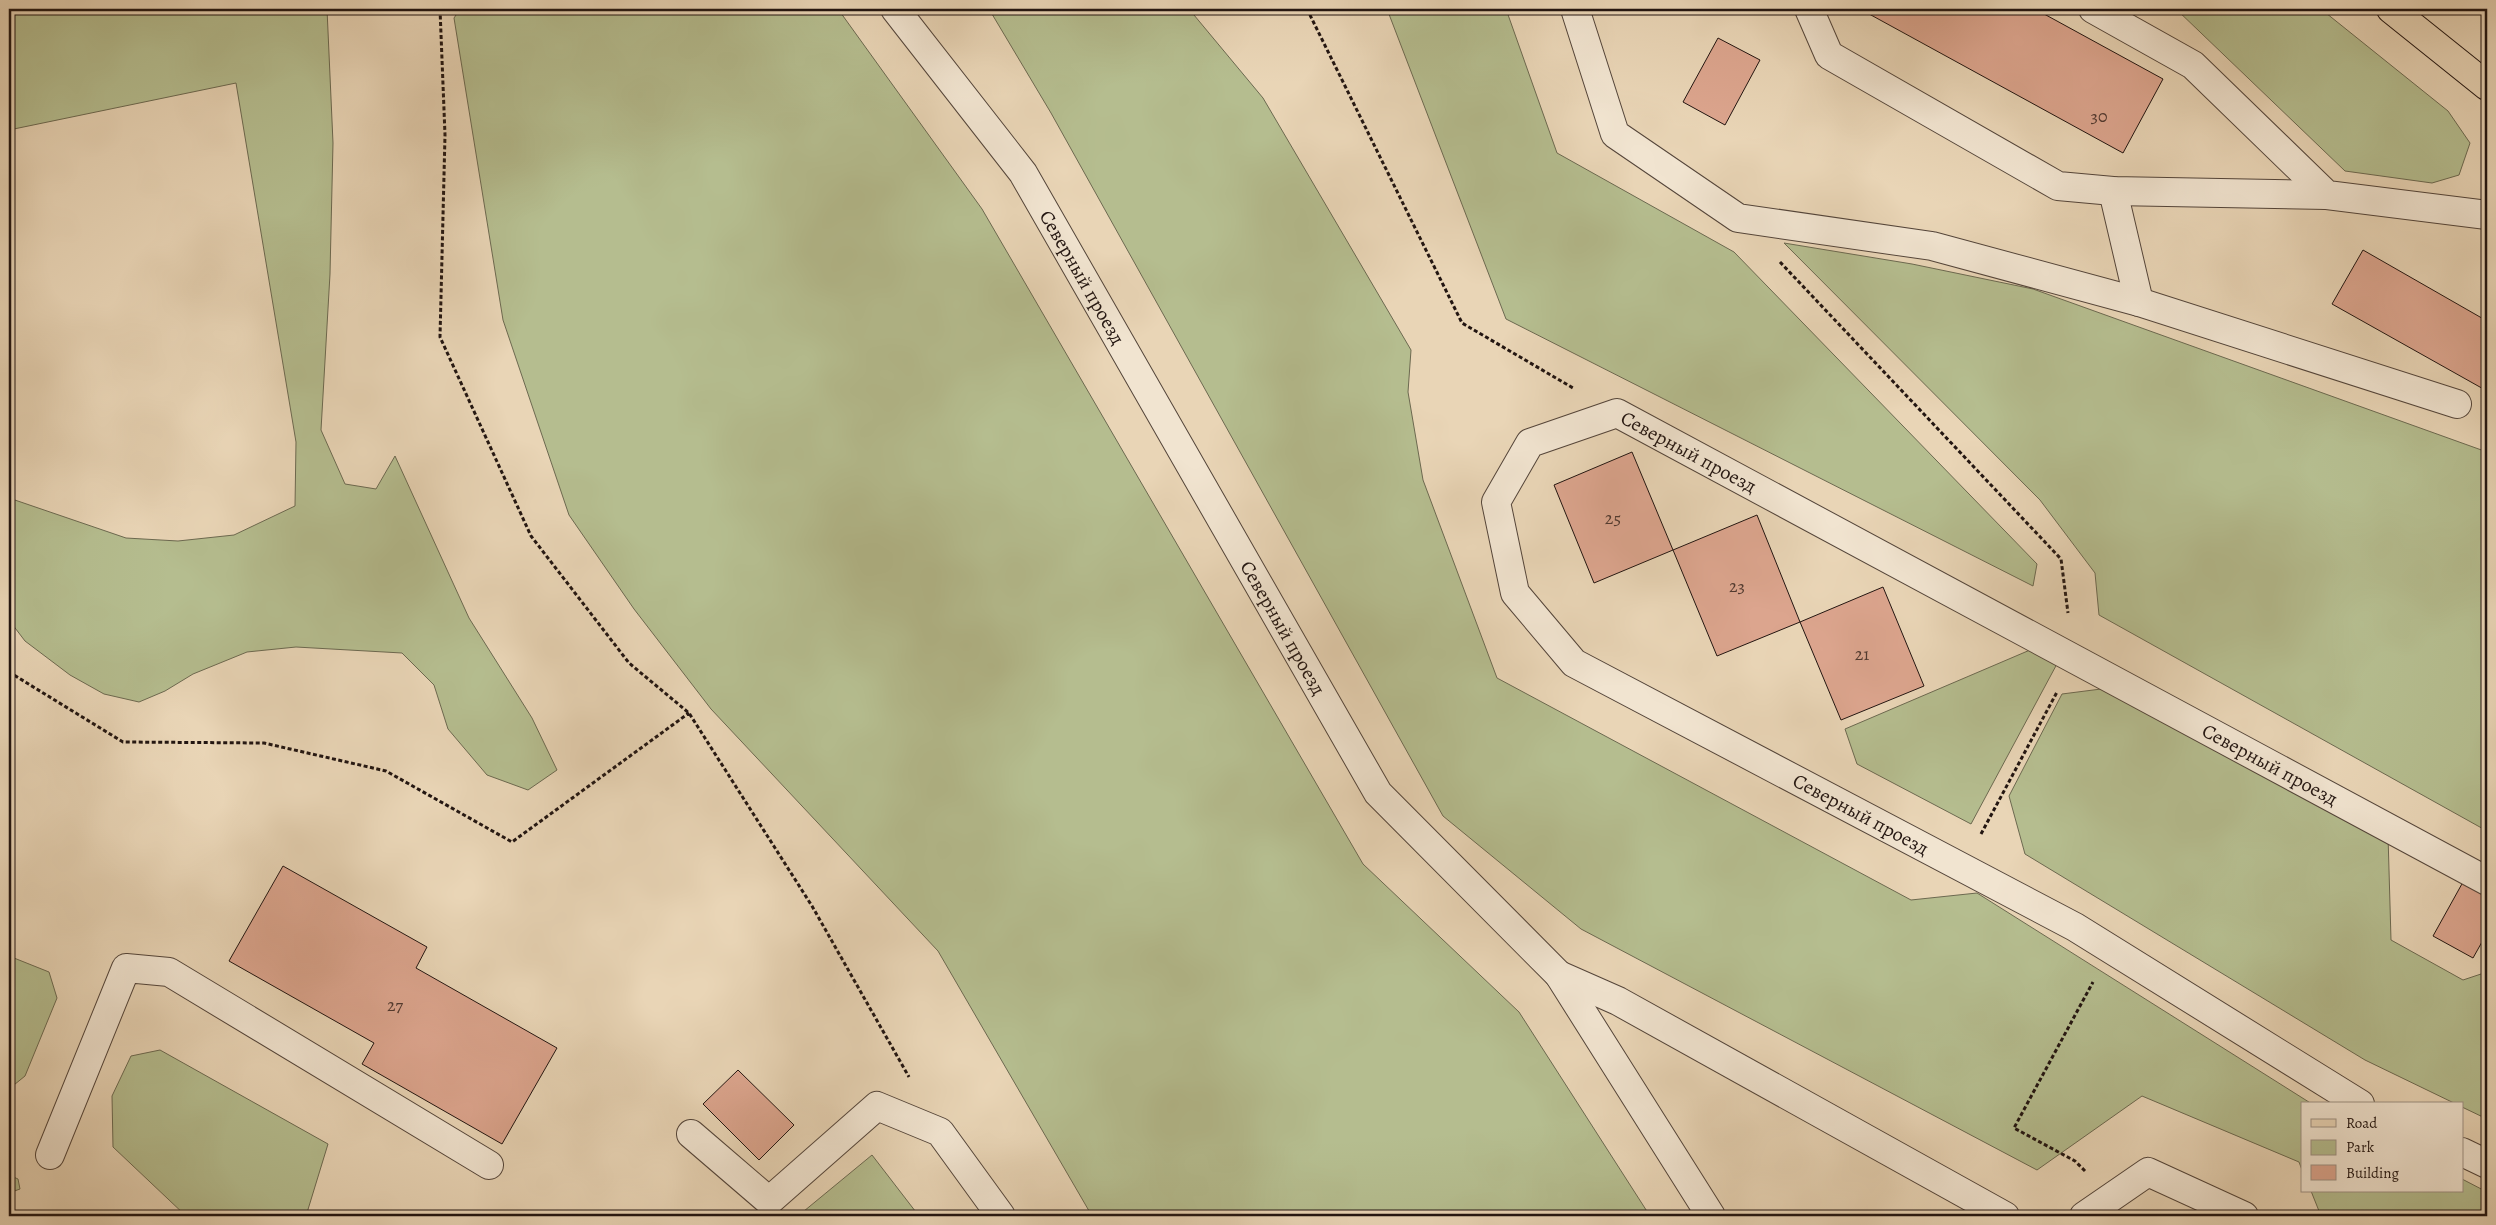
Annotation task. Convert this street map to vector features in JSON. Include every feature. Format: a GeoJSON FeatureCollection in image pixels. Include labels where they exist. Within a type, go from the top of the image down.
{"type":"FeatureCollection","features":[{"type":"Feature","properties":{"kind":"main road"},"geometry":{"type":"LineString","coordinates":[[2391,9],[2487,86]]}},
{"type":"Feature","properties":{"kind":"street","name":"Северный проезд"},"geometry":{"type":"LineString","coordinates":[[895,9],[1023,173],[1378,793],[1559,975],[1711,1216]]}},
{"type":"Feature","properties":{"kind":"street"},"geometry":{"type":"LineString","coordinates":[[1575,9],[1615,134],[1738,218],[1932,246],[2139,302],[2457,404]]}},
{"type":"Feature","properties":{"kind":"street"},"geometry":{"type":"LineString","coordinates":[[1808,9],[1829,56],[2058,186],[2114,191],[2327,195],[2487,216]]}},
{"type":"Feature","properties":{"kind":"street"},"geometry":{"type":"LineString","coordinates":[[2093,9],[2193,65],[2327,195]]}},
{"type":"Feature","properties":{"kind":"street"},"geometry":{"type":"LineString","coordinates":[[2114,191],[2139,302]]}},
{"type":"Feature","properties":{"kind":"street","name":"Северный проезд"},"geometry":{"type":"LineString","coordinates":[[2357,1102],[2075,928],[1574,663],[1515,592],[1496,502],[1530,443],[1617,413],[2487,881]]}},
{"type":"Feature","properties":{"kind":"street"},"geometry":{"type":"LineString","coordinates":[[50,1155],[126,968],[170,972],[489,1165]]}},
{"type":"Feature","properties":{"kind":"street"},"geometry":{"type":"LineString","coordinates":[[1559,975],[1618,1001],[2005,1216]]}},
{"type":"Feature","properties":{"kind":"street"},"geometry":{"type":"LineString","coordinates":[[690,1134],[769,1201],[876,1106],[940,1132],[1001,1216]]}},
{"type":"Feature","properties":{"kind":"street"},"geometry":{"type":"LineString","coordinates":[[2464,1153],[2487,1164]]}},
{"type":"Feature","properties":{"kind":"street"},"geometry":{"type":"LineString","coordinates":[[2084,1216],[2148,1172],[2244,1216]]}},
{"type":"Feature","properties":{"kind":"path"},"geometry":{"type":"LineString","coordinates":[[440,9],[445,135],[440,337],[531,536],[629,663],[689,713],[812,906],[910,1080]]}},
{"type":"Feature","properties":{"kind":"path"},"geometry":{"type":"LineString","coordinates":[[1307,9],[1462,323],[1617,413]]}},
{"type":"Feature","properties":{"kind":"path"},"geometry":{"type":"LineString","coordinates":[[1779,262],[2061,559],[2074,659],[1963,868]]}},
{"type":"Feature","properties":{"kind":"path"},"geometry":{"type":"LineString","coordinates":[[9,672],[123,742],[264,743],[386,771],[512,842],[689,713]]}},
{"type":"Feature","properties":{"kind":"path"},"geometry":{"type":"LineString","coordinates":[[2075,1161],[2014,1128],[2111,949]]}},
{"type":"Feature","properties":{"kind":"green space"},"geometry":{"type":"Polygon","coordinates":[[[9,9],[327,9],[333,143],[330,274],[321,430],[345,484],[376,489],[395,456],[469,618],[532,718],[557,770],[528,790],[487,775],[448,729],[434,685],[402,653],[296,647],[247,652],[193,674],[165,691],[139,702],[104,694],[70,675],[25,641],[9,620],[9,498],[126,538],[178,541],[234,535],[295,506],[296,442],[236,83],[9,130],[9,9]]]}},
{"type":"Feature","properties":{"kind":"green space"},"geometry":{"type":"Polygon","coordinates":[[[460,9],[838,9],[982,209],[1363,864],[1519,1012],[1650,1216],[1092,1216],[938,951],[711,709],[634,609],[569,515],[503,320],[454,18],[460,9]]]}},
{"type":"Feature","properties":{"kind":"green space"},"geometry":{"type":"Polygon","coordinates":[[[989,9],[1189,9],[1263,98],[1411,350],[1408,392],[1423,480],[1497,678],[1911,900],[1977,893],[2309,1102],[2301,1102],[2301,1167],[2299,1162],[2142,1096],[2037,1170],[1581,929],[1443,816],[1051,113],[989,9]]]}},
{"type":"Feature","properties":{"kind":"green space"},"geometry":{"type":"Polygon","coordinates":[[[1387,9],[1506,9],[1557,153],[1734,252],[2037,564],[2033,586],[1506,319],[1387,9]]]}},
{"type":"Feature","properties":{"kind":"green space"},"geometry":{"type":"Polygon","coordinates":[[[2176,9],[2321,9],[2448,111],[2470,143],[2459,175],[2432,183],[2345,171],[2176,9]]]}},
{"type":"Feature","properties":{"kind":"green space"},"geometry":{"type":"Polygon","coordinates":[[[1784,243],[1912,264],[2033,289],[2487,452],[2487,831],[2099,615],[2095,573],[2040,500],[1784,243]]]}},
{"type":"Feature","properties":{"kind":"green space"},"geometry":{"type":"Polygon","coordinates":[[[2030,650],[2058,662],[1971,824],[1857,764],[1845,729],[2030,650]]]}},
{"type":"Feature","properties":{"kind":"green space"},"geometry":{"type":"Polygon","coordinates":[[[2101,689],[2388,835],[2391,940],[2463,980],[2487,972],[2487,1119],[2464,1108],[2464,1102],[2452,1102],[2365,1060],[2025,854],[2009,796],[2062,694],[2101,689]]]}},
{"type":"Feature","properties":{"kind":"green space"},"geometry":{"type":"Polygon","coordinates":[[[9,956],[49,972],[57,998],[25,1076],[9,1089],[9,956]]]}},
{"type":"Feature","properties":{"kind":"green space"},"geometry":{"type":"Polygon","coordinates":[[[160,1050],[328,1144],[306,1216],[186,1216],[113,1147],[112,1096],[131,1056],[160,1050]]]}},
{"type":"Feature","properties":{"kind":"green space"},"geometry":{"type":"Polygon","coordinates":[[[872,1155],[919,1216],[798,1216],[872,1155]]]}},
{"type":"Feature","properties":{"kind":"green space"},"geometry":{"type":"Polygon","coordinates":[[[9,1175],[18,1179],[20,1189],[9,1193],[9,1175]]]}},
{"type":"Feature","properties":{"kind":"green space"},"geometry":{"type":"Polygon","coordinates":[[[2464,1180],[2487,1192],[2487,1216],[2321,1216],[2311,1192],[2464,1192],[2464,1180]]]}},
{"type":"Feature","properties":{"kind":"building"},"geometry":{"type":"Polygon","coordinates":[[[1860,9],[2035,9],[2163,79],[2123,153],[1860,9]]]}},
{"type":"Feature","properties":{"kind":"building"},"geometry":{"type":"Polygon","coordinates":[[[1718,38],[1760,60],[1725,125],[1683,102],[1718,38]]]}},
{"type":"Feature","properties":{"kind":"building"},"geometry":{"type":"Polygon","coordinates":[[[2363,250],[2487,321],[2487,391],[2332,304],[2363,250]]]}},
{"type":"Feature","properties":{"kind":"building"},"geometry":{"type":"Polygon","coordinates":[[[1632,452],[1673,550],[1594,583],[1554,485],[1632,452]]]}},
{"type":"Feature","properties":{"kind":"building"},"geometry":{"type":"Polygon","coordinates":[[[1757,515],[1800,622],[1717,656],[1673,550],[1757,515]]]}},
{"type":"Feature","properties":{"kind":"building"},"geometry":{"type":"Polygon","coordinates":[[[1883,587],[1924,686],[1841,720],[1800,622],[1883,587]]]}},
{"type":"Feature","properties":{"kind":"building"},"geometry":{"type":"Polygon","coordinates":[[[283,866],[427,947],[416,968],[557,1048],[502,1144],[362,1064],[374,1043],[229,961],[283,866]]]}},
{"type":"Feature","properties":{"kind":"building"},"geometry":{"type":"Polygon","coordinates":[[[2468,873],[2487,884],[2487,933],[2473,958],[2433,936],[2468,873]]]}},
{"type":"Feature","properties":{"kind":"building"},"geometry":{"type":"Polygon","coordinates":[[[738,1070],[794,1125],[759,1160],[703,1104],[738,1070]]]}}]}
